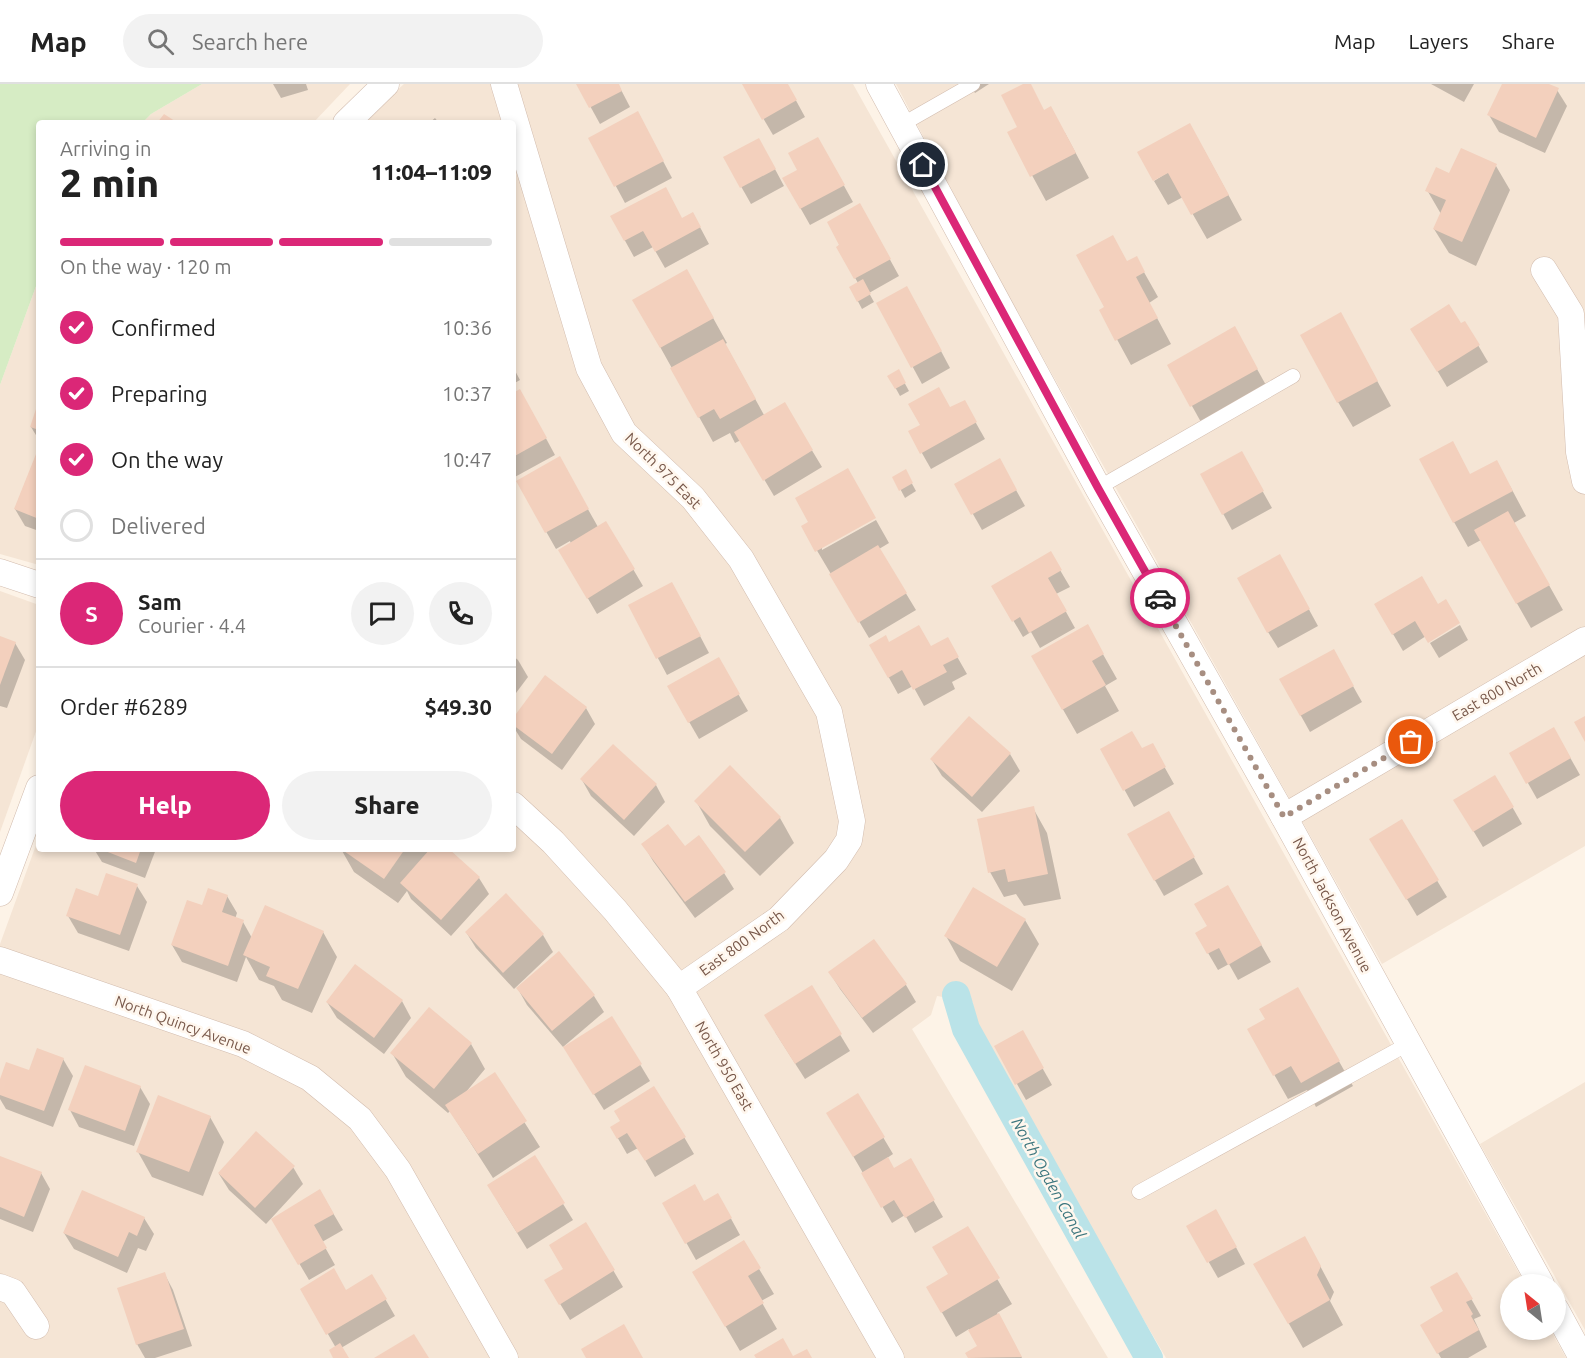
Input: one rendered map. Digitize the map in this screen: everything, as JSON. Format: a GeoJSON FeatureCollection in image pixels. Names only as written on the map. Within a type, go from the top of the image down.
{"type":"FeatureCollection","features":[{"type":"Feature","properties":{"kind":"street"},"geometry":{"type":"LineString","coordinates":[[349,120],[386,84]]}},
{"type":"Feature","properties":{"kind":"street","name":"North 975 East"},"geometry":{"type":"LineString","coordinates":[[504,84],[515,120]]}},
{"type":"Feature","properties":{"kind":"street","name":"North Jackson Avenue"},"geometry":{"type":"LineString","coordinates":[[879,84],[1098,488],[1284,817],[1535,1274]]}},
{"type":"Feature","properties":{"kind":"street","name":"North 975 East"},"geometry":{"type":"LineString","coordinates":[[516,124],[590,368],[624,433],[693,498],[741,559],[829,712],[852,821],[849,840]]}},
{"type":"Feature","properties":{"kind":"street"},"geometry":{"type":"LineString","coordinates":[[1544,270],[1571,314],[1579,452],[1585,481]]}},
{"type":"Feature","properties":{"kind":"street"},"geometry":{"type":"LineString","coordinates":[[0,572],[36,584]]}},
{"type":"Feature","properties":{"kind":"street","name":"East 800 North"},"geometry":{"type":"LineString","coordinates":[[1284,817],[1585,640]]}},
{"type":"Feature","properties":{"kind":"street"},"geometry":{"type":"LineString","coordinates":[[0,893],[36,796]]}},
{"type":"Feature","properties":{"kind":"street","name":"North 950 East"},"geometry":{"type":"LineString","coordinates":[[516,809],[553,842],[600,893],[679,988],[891,1358]]}},
{"type":"Feature","properties":{"kind":"street","name":"East 800 North"},"geometry":{"type":"LineString","coordinates":[[679,988],[779,919],[837,860],[849,840]]}},
{"type":"Feature","properties":{"kind":"street","name":"North Quincy Avenue"},"geometry":{"type":"LineString","coordinates":[[0,960],[243,1044],[310,1078],[360,1119],[398,1170],[505,1358]]}},
{"type":"Feature","properties":{"kind":"street"},"geometry":{"type":"LineString","coordinates":[[0,1287],[13,1292],[36,1326]]}},
{"type":"Feature","properties":{"kind":"street"},"geometry":{"type":"LineString","coordinates":[[1566,1328],[1582,1358]]}},
{"type":"Feature","properties":{"kind":"lane"},"geometry":{"type":"LineString","coordinates":[[901,125],[973,84]]}},
{"type":"Feature","properties":{"kind":"lane"},"geometry":{"type":"LineString","coordinates":[[1098,488],[1293,376]]}},
{"type":"Feature","properties":{"kind":"lane"},"geometry":{"type":"LineString","coordinates":[[1139,1191],[1408,1044]]}},
{"type":"Feature","properties":{"kind":"shaded area"},"geometry":{"type":"Polygon","coordinates":[[[202,84],[350,84],[316,120],[145,120],[151,114],[202,84]]]}},
{"type":"Feature","properties":{"kind":"shaded area"},"geometry":{"type":"Polygon","coordinates":[[[404,84],[853,84],[1519,1274],[1500,1274],[1500,1340],[1556,1340],[1566,1358],[1166,1358],[975,1031],[973,1002],[937,996],[931,1015],[912,1029],[1108,1358],[0,1358],[0,944],[36,845],[36,852],[516,852],[516,120],[363,120],[404,84]]]}},
{"type":"Feature","properties":{"kind":"shaded area"},"geometry":{"type":"Polygon","coordinates":[[[896,84],[1585,84],[1585,846],[1382,964],[976,238],[896,84]]]}},
{"type":"Feature","properties":{"kind":"shaded area"},"geometry":{"type":"Polygon","coordinates":[[[36,286],[36,564],[0,554],[0,385],[36,286]]]}},
{"type":"Feature","properties":{"kind":"shaded area"},"geometry":{"type":"Polygon","coordinates":[[[0,591],[36,604],[36,731],[0,832],[0,591]]]}},
{"type":"Feature","properties":{"kind":"shaded area"},"geometry":{"type":"Polygon","coordinates":[[[1585,1082],[1585,1330],[1566,1296],[1566,1274],[1553,1274],[1480,1144],[1585,1082]]]}},
{"type":"Feature","properties":{"kind":"green space"},"geometry":{"type":"Polygon","coordinates":[[[0,84],[202,84],[151,114],[145,120],[36,120],[36,286],[0,385],[0,84]]]}},
{"type":"Feature","properties":{"kind":"building"},"geometry":{"type":"Polygon","coordinates":[[[576,84],[619,84],[622,91],[589,108],[576,84]]]}},
{"type":"Feature","properties":{"kind":"building"},"geometry":{"type":"Polygon","coordinates":[[[742,84],[788,84],[797,100],[762,120],[742,84]]]}},
{"type":"Feature","properties":{"kind":"building"},"geometry":{"type":"Polygon","coordinates":[[[1023,84],[1031,84],[1044,110],[1051,106],[1076,153],[1030,177],[1007,132],[1017,127],[1001,95],[1023,84]]]}},
{"type":"Feature","properties":{"kind":"building"},"geometry":{"type":"Polygon","coordinates":[[[1502,84],[1549,84],[1559,88],[1536,138],[1487,115],[1502,84]]]}},
{"type":"Feature","properties":{"kind":"building"},"geometry":{"type":"Polygon","coordinates":[[[638,111],[664,161],[614,187],[588,138],[638,111]]]}},
{"type":"Feature","properties":{"kind":"building"},"geometry":{"type":"Polygon","coordinates":[[[164,114],[173,120],[159,120],[164,114]]]}},
{"type":"Feature","properties":{"kind":"building"},"geometry":{"type":"Polygon","coordinates":[[[1190,123],[1229,195],[1191,215],[1168,173],[1153,181],[1137,152],[1190,123]]]}},
{"type":"Feature","properties":{"kind":"building"},"geometry":{"type":"Polygon","coordinates":[[[818,137],[845,185],[800,209],[782,178],[797,170],[788,153],[818,137]]]}},
{"type":"Feature","properties":{"kind":"building"},"geometry":{"type":"Polygon","coordinates":[[[759,138],[776,169],[740,188],[723,157],[759,138]]]}},
{"type":"Feature","properties":{"kind":"building"},"geometry":{"type":"Polygon","coordinates":[[[1461,148],[1497,164],[1462,242],[1433,229],[1446,200],[1425,191],[1436,167],[1449,173],[1461,148]]]}},
{"type":"Feature","properties":{"kind":"building"},"geometry":{"type":"Polygon","coordinates":[[[666,187],[682,218],[693,212],[701,227],[655,252],[643,231],[624,241],[610,216],[666,187]]]}},
{"type":"Feature","properties":{"kind":"building"},"geometry":{"type":"Polygon","coordinates":[[[860,203],[891,259],[854,279],[836,247],[839,245],[827,222],[860,203]]]}},
{"type":"Feature","properties":{"kind":"building"},"geometry":{"type":"Polygon","coordinates":[[[1113,235],[1127,261],[1137,256],[1145,272],[1136,277],[1158,318],[1115,341],[1099,310],[1104,307],[1076,255],[1113,235]]]}},
{"type":"Feature","properties":{"kind":"building"},"geometry":{"type":"Polygon","coordinates":[[[687,269],[714,318],[660,348],[632,300],[687,269]]]}},
{"type":"Feature","properties":{"kind":"building"},"geometry":{"type":"Polygon","coordinates":[[[863,279],[871,294],[857,302],[849,287],[863,279]]]}},
{"type":"Feature","properties":{"kind":"building"},"geometry":{"type":"Polygon","coordinates":[[[907,286],[942,351],[911,368],[876,303],[907,286]]]}},
{"type":"Feature","properties":{"kind":"building"},"geometry":{"type":"Polygon","coordinates":[[[1449,304],[1461,323],[1465,321],[1480,345],[1437,372],[1410,329],[1449,304]]]}},
{"type":"Feature","properties":{"kind":"building"},"geometry":{"type":"Polygon","coordinates":[[[1341,312],[1378,381],[1337,403],[1300,335],[1341,312]]]}},
{"type":"Feature","properties":{"kind":"building"},"geometry":{"type":"Polygon","coordinates":[[[1235,326],[1258,369],[1190,407],[1167,365],[1235,326]]]}},
{"type":"Feature","properties":{"kind":"building"},"geometry":{"type":"Polygon","coordinates":[[[723,339],[756,399],[720,419],[714,409],[698,418],[670,368],[723,339]]]}},
{"type":"Feature","properties":{"kind":"building"},"geometry":{"type":"Polygon","coordinates":[[[899,369],[906,383],[895,389],[887,376],[899,369]]]}},
{"type":"Feature","properties":{"kind":"building"},"geometry":{"type":"Polygon","coordinates":[[[939,387],[950,407],[965,400],[977,422],[920,454],[908,431],[920,425],[908,404],[939,387]]]}},
{"type":"Feature","properties":{"kind":"building"},"geometry":{"type":"Polygon","coordinates":[[[520,389],[547,438],[516,455],[516,391],[520,389]]]}},
{"type":"Feature","properties":{"kind":"building"},"geometry":{"type":"Polygon","coordinates":[[[785,402],[813,450],[763,481],[734,432],[785,402]]]}},
{"type":"Feature","properties":{"kind":"building"},"geometry":{"type":"Polygon","coordinates":[[[36,409],[36,429],[30,427],[36,409]]]}},
{"type":"Feature","properties":{"kind":"building"},"geometry":{"type":"Polygon","coordinates":[[[1453,441],[1470,474],[1497,460],[1513,491],[1453,523],[1419,459],[1453,441]]]}},
{"type":"Feature","properties":{"kind":"building"},"geometry":{"type":"Polygon","coordinates":[[[1242,451],[1264,491],[1222,515],[1200,474],[1242,451]]]}},
{"type":"Feature","properties":{"kind":"building"},"geometry":{"type":"Polygon","coordinates":[[[36,454],[36,518],[14,509],[36,454]]]}},
{"type":"Feature","properties":{"kind":"building"},"geometry":{"type":"Polygon","coordinates":[[[560,456],[589,509],[545,533],[516,481],[560,456]]]}},
{"type":"Feature","properties":{"kind":"building"},"geometry":{"type":"Polygon","coordinates":[[[1000,458],[1017,490],[971,515],[954,484],[1000,458]]]}},
{"type":"Feature","properties":{"kind":"building"},"geometry":{"type":"Polygon","coordinates":[[[848,468],[876,518],[815,552],[801,526],[808,522],[795,498],[848,468]]]}},
{"type":"Feature","properties":{"kind":"building"},"geometry":{"type":"Polygon","coordinates":[[[906,469],[913,483],[899,491],[892,477],[906,469]]]}},
{"type":"Feature","properties":{"kind":"building"},"geometry":{"type":"Polygon","coordinates":[[[1508,511],[1550,585],[1516,604],[1474,530],[1508,511]]]}},
{"type":"Feature","properties":{"kind":"building"},"geometry":{"type":"Polygon","coordinates":[[[606,521],[635,569],[587,599],[558,550],[606,521]]]}},
{"type":"Feature","properties":{"kind":"building"},"geometry":{"type":"Polygon","coordinates":[[[878,545],[907,593],[858,623],[829,574],[878,545]]]}},
{"type":"Feature","properties":{"kind":"building"},"geometry":{"type":"Polygon","coordinates":[[[1051,551],[1062,570],[1048,578],[1067,611],[1029,633],[1020,617],[1012,622],[991,586],[1051,551]]]}},
{"type":"Feature","properties":{"kind":"building"},"geometry":{"type":"Polygon","coordinates":[[[1280,554],[1310,609],[1267,633],[1237,578],[1280,554]]]}},
{"type":"Feature","properties":{"kind":"building"},"geometry":{"type":"Polygon","coordinates":[[[1422,576],[1438,604],[1446,599],[1460,623],[1428,643],[1415,621],[1392,635],[1374,604],[1422,576]]]}},
{"type":"Feature","properties":{"kind":"building"},"geometry":{"type":"Polygon","coordinates":[[[672,582],[701,636],[656,659],[628,605],[672,582]]]}},
{"type":"Feature","properties":{"kind":"building"},"geometry":{"type":"Polygon","coordinates":[[[1088,624],[1104,654],[1092,661],[1106,685],[1062,710],[1031,656],[1088,624]]]}},
{"type":"Feature","properties":{"kind":"building"},"geometry":{"type":"Polygon","coordinates":[[[919,625],[931,646],[948,637],[959,657],[943,665],[947,672],[913,690],[902,670],[888,678],[869,645],[886,635],[889,642],[919,625]]]}},
{"type":"Feature","properties":{"kind":"building"},"geometry":{"type":"Polygon","coordinates":[[[0,636],[16,642],[0,685],[0,636]]]}},
{"type":"Feature","properties":{"kind":"building"},"geometry":{"type":"Polygon","coordinates":[[[1334,649],[1354,686],[1300,716],[1279,679],[1334,649]]]}},
{"type":"Feature","properties":{"kind":"building"},"geometry":{"type":"Polygon","coordinates":[[[719,657],[740,694],[688,723],[667,686],[719,657]]]}},
{"type":"Feature","properties":{"kind":"building"},"geometry":{"type":"Polygon","coordinates":[[[545,675],[587,707],[552,754],[516,727],[516,714],[545,675]]]}},
{"type":"Feature","properties":{"kind":"building"},"geometry":{"type":"Polygon","coordinates":[[[969,716],[1011,753],[972,797],[930,759],[969,716]]]}},
{"type":"Feature","properties":{"kind":"building"},"geometry":{"type":"Polygon","coordinates":[[[1585,716],[1585,742],[1574,722],[1585,716]]]}},
{"type":"Feature","properties":{"kind":"building"},"geometry":{"type":"Polygon","coordinates":[[[1554,727],[1571,758],[1526,784],[1509,753],[1554,727]]]}},
{"type":"Feature","properties":{"kind":"building"},"geometry":{"type":"Polygon","coordinates":[[[1132,731],[1142,748],[1153,743],[1166,767],[1123,791],[1100,749],[1132,731]]]}},
{"type":"Feature","properties":{"kind":"building"},"geometry":{"type":"Polygon","coordinates":[[[613,744],[657,784],[624,820],[580,779],[613,744]]]}},
{"type":"Feature","properties":{"kind":"building"},"geometry":{"type":"Polygon","coordinates":[[[730,765],[781,817],[745,852],[694,801],[730,765]]]}},
{"type":"Feature","properties":{"kind":"building"},"geometry":{"type":"Polygon","coordinates":[[[1495,775],[1514,807],[1473,832],[1453,800],[1495,775]]]}},
{"type":"Feature","properties":{"kind":"building"},"geometry":{"type":"Polygon","coordinates":[[[1034,806],[1048,874],[1008,882],[1005,869],[988,873],[977,819],[1034,806]]]}},
{"type":"Feature","properties":{"kind":"building"},"geometry":{"type":"Polygon","coordinates":[[[1169,811],[1195,857],[1154,881],[1127,834],[1169,811]]]}},
{"type":"Feature","properties":{"kind":"building"},"geometry":{"type":"Polygon","coordinates":[[[1402,819],[1439,880],[1406,900],[1369,839],[1402,819]]]}},
{"type":"Feature","properties":{"kind":"building"},"geometry":{"type":"Polygon","coordinates":[[[668,824],[685,846],[699,835],[726,872],[685,902],[641,844],[668,824]]]}},
{"type":"Feature","properties":{"kind":"building"},"geometry":{"type":"Polygon","coordinates":[[[108,852],[140,852],[136,863],[108,852]]]}},
{"type":"Feature","properties":{"kind":"building"},"geometry":{"type":"Polygon","coordinates":[[[345,852],[403,852],[384,879],[345,852]]]}},
{"type":"Feature","properties":{"kind":"building"},"geometry":{"type":"Polygon","coordinates":[[[427,852],[452,852],[480,877],[441,920],[400,883],[427,852]]]}},
{"type":"Feature","properties":{"kind":"building"},"geometry":{"type":"Polygon","coordinates":[[[106,873],[138,884],[120,935],[66,916],[76,888],[98,896],[106,873]]]}},
{"type":"Feature","properties":{"kind":"building"},"geometry":{"type":"Polygon","coordinates":[[[1228,885],[1262,945],[1228,965],[1219,948],[1207,954],[1195,933],[1207,926],[1194,904],[1228,885]]]}},
{"type":"Feature","properties":{"kind":"building"},"geometry":{"type":"Polygon","coordinates":[[[973,887],[1026,919],[997,967],[944,936],[973,887]]]}},
{"type":"Feature","properties":{"kind":"building"},"geometry":{"type":"Polygon","coordinates":[[[208,888],[228,895],[222,912],[244,920],[228,966],[171,945],[187,900],[202,905],[208,888]]]}},
{"type":"Feature","properties":{"kind":"building"},"geometry":{"type":"Polygon","coordinates":[[[506,893],[544,934],[503,973],[465,932],[506,893]]]}},
{"type":"Feature","properties":{"kind":"building"},"geometry":{"type":"Polygon","coordinates":[[[265,905],[324,931],[298,989],[266,976],[270,967],[243,955],[265,905]]]}},
{"type":"Feature","properties":{"kind":"building"},"geometry":{"type":"Polygon","coordinates":[[[874,939],[907,984],[862,1018],[828,972],[874,939]]]}},
{"type":"Feature","properties":{"kind":"building"},"geometry":{"type":"Polygon","coordinates":[[[559,951],[595,995],[552,1031],[516,988],[559,951]]]}},
{"type":"Feature","properties":{"kind":"building"},"geometry":{"type":"Polygon","coordinates":[[[355,964],[403,1000],[374,1038],[326,1002],[355,964]]]}},
{"type":"Feature","properties":{"kind":"building"},"geometry":{"type":"Polygon","coordinates":[[[812,985],[842,1034],[795,1064],[764,1015],[812,985]]]}},
{"type":"Feature","properties":{"kind":"building"},"geometry":{"type":"Polygon","coordinates":[[[1298,987],[1340,1061],[1301,1083],[1291,1066],[1273,1076],[1247,1029],[1265,1019],[1259,1009],[1298,987]]]}},
{"type":"Feature","properties":{"kind":"building"},"geometry":{"type":"Polygon","coordinates":[[[429,1007],[472,1043],[434,1089],[390,1053],[429,1007]]]}},
{"type":"Feature","properties":{"kind":"building"},"geometry":{"type":"Polygon","coordinates":[[[612,1016],[642,1064],[593,1095],[563,1047],[612,1016]]]}},
{"type":"Feature","properties":{"kind":"building"},"geometry":{"type":"Polygon","coordinates":[[[1023,1030],[1044,1068],[1015,1085],[994,1046],[1023,1030]]]}},
{"type":"Feature","properties":{"kind":"building"},"geometry":{"type":"Polygon","coordinates":[[[37,1048],[64,1058],[44,1111],[0,1095],[0,1079],[6,1062],[29,1070],[37,1048]]]}},
{"type":"Feature","properties":{"kind":"building"},"geometry":{"type":"Polygon","coordinates":[[[85,1065],[141,1086],[125,1131],[68,1110],[85,1065]]]}},
{"type":"Feature","properties":{"kind":"building"},"geometry":{"type":"Polygon","coordinates":[[[495,1072],[527,1121],[478,1154],[445,1105],[495,1072]]]}},
{"type":"Feature","properties":{"kind":"building"},"geometry":{"type":"Polygon","coordinates":[[[654,1086],[686,1137],[645,1161],[627,1133],[617,1139],[610,1127],[620,1121],[614,1111],[654,1086]]]}},
{"type":"Feature","properties":{"kind":"building"},"geometry":{"type":"Polygon","coordinates":[[[858,1093],[885,1137],[853,1157],[826,1113],[858,1093]]]}},
{"type":"Feature","properties":{"kind":"building"},"geometry":{"type":"Polygon","coordinates":[[[158,1095],[211,1116],[189,1172],[136,1152],[158,1095]]]}},
{"type":"Feature","properties":{"kind":"building"},"geometry":{"type":"Polygon","coordinates":[[[256,1131],[295,1166],[255,1208],[218,1173],[256,1131]]]}},
{"type":"Feature","properties":{"kind":"building"},"geometry":{"type":"Polygon","coordinates":[[[535,1155],[565,1203],[517,1233],[487,1185],[535,1155]]]}},
{"type":"Feature","properties":{"kind":"building"},"geometry":{"type":"Polygon","coordinates":[[[0,1156],[42,1172],[24,1217],[0,1207],[0,1156]]]}},
{"type":"Feature","properties":{"kind":"building"},"geometry":{"type":"Polygon","coordinates":[[[888,1157],[894,1168],[911,1158],[935,1200],[905,1218],[894,1200],[881,1208],[861,1173],[888,1157]]]}},
{"type":"Feature","properties":{"kind":"building"},"geometry":{"type":"Polygon","coordinates":[[[695,1184],[704,1201],[718,1193],[732,1218],[685,1244],[662,1203],[695,1184]]]}},
{"type":"Feature","properties":{"kind":"building"},"geometry":{"type":"Polygon","coordinates":[[[320,1189],[334,1214],[314,1225],[327,1248],[298,1265],[271,1219],[320,1189]]]}},
{"type":"Feature","properties":{"kind":"building"},"geometry":{"type":"Polygon","coordinates":[[[82,1190],[145,1217],[137,1236],[129,1232],[118,1257],[63,1233],[82,1190]]]}},
{"type":"Feature","properties":{"kind":"building"},"geometry":{"type":"Polygon","coordinates":[[[1216,1209],[1237,1247],[1207,1263],[1186,1226],[1216,1209]]]}},
{"type":"Feature","properties":{"kind":"building"},"geometry":{"type":"Polygon","coordinates":[[[586,1222],[615,1270],[559,1305],[544,1280],[563,1269],[549,1245],[586,1222]]]}},
{"type":"Feature","properties":{"kind":"building"},"geometry":{"type":"Polygon","coordinates":[[[968,1226],[1000,1278],[941,1313],[926,1287],[948,1274],[932,1247],[968,1226]]]}},
{"type":"Feature","properties":{"kind":"building"},"geometry":{"type":"Polygon","coordinates":[[[1305,1236],[1321,1266],[1317,1275],[1330,1300],[1288,1324],[1253,1264],[1305,1236]]]}},
{"type":"Feature","properties":{"kind":"building"},"geometry":{"type":"Polygon","coordinates":[[[744,1240],[761,1268],[748,1276],[764,1303],[725,1327],[692,1272],[744,1240]]]}},
{"type":"Feature","properties":{"kind":"building"},"geometry":{"type":"Polygon","coordinates":[[[334,1268],[346,1290],[372,1274],[387,1299],[326,1335],[300,1289],[334,1268]]]}},
{"type":"Feature","properties":{"kind":"building"},"geometry":{"type":"Polygon","coordinates":[[[165,1272],[184,1329],[136,1345],[117,1288],[165,1272]]]}},
{"type":"Feature","properties":{"kind":"building"},"geometry":{"type":"Polygon","coordinates":[[[1457,1272],[1473,1299],[1466,1302],[1479,1330],[1437,1354],[1420,1325],[1443,1311],[1430,1287],[1457,1272]]]}},
{"type":"Feature","properties":{"kind":"building"},"geometry":{"type":"Polygon","coordinates":[[[999,1313],[1022,1357],[968,1358],[965,1353],[977,1346],[968,1330],[999,1313]]]}},
{"type":"Feature","properties":{"kind":"building"},"geometry":{"type":"Polygon","coordinates":[[[624,1324],[643,1358],[586,1358],[581,1349],[624,1324]]]}},
{"type":"Feature","properties":{"kind":"building"},"geometry":{"type":"Polygon","coordinates":[[[414,1334],[429,1358],[374,1358],[414,1334]]]}},
{"type":"Feature","properties":{"kind":"building"},"geometry":{"type":"Polygon","coordinates":[[[783,1338],[793,1356],[807,1349],[812,1358],[756,1358],[754,1355],[783,1338]]]}},
{"type":"Feature","properties":{"kind":"building"},"geometry":{"type":"Polygon","coordinates":[[[340,1343],[349,1358],[333,1358],[329,1350],[340,1343]]]}},
{"type":"Feature","properties":{"kind":"waterway","name":"North Ogden Canal"},"geometry":{"type":"LineString","coordinates":[[956,995],[966,1029],[1149,1358]]}},
{"type":"Feature","properties":{"kind":"way so far"},"geometry":{"type":"LineString","coordinates":[[1160,598],[1284,817],[1411,742]]}},
{"type":"Feature","properties":{"kind":"route"},"geometry":{"type":"LineString","coordinates":[[923,165],[1160,598]]}}]}
